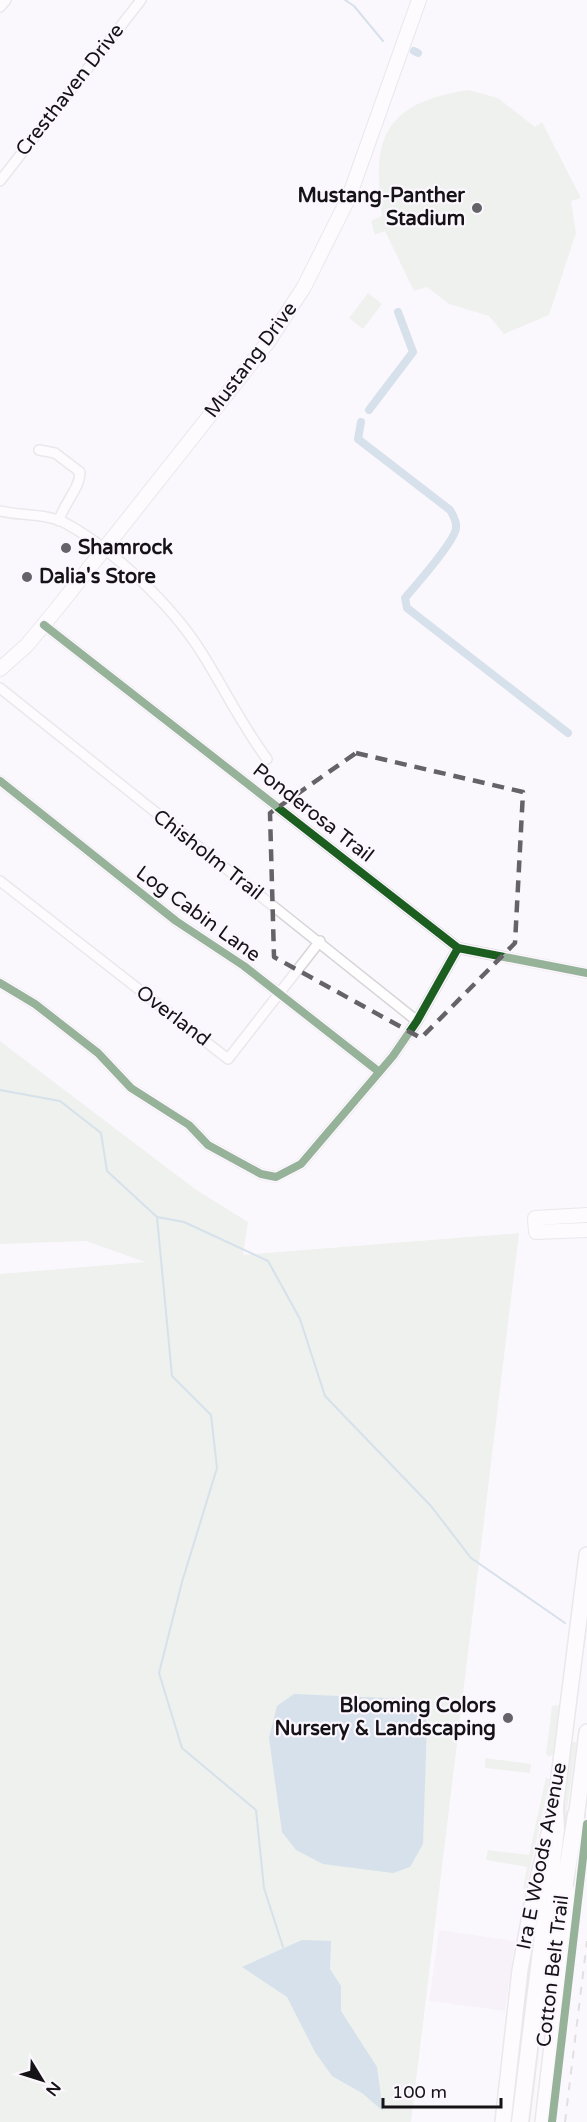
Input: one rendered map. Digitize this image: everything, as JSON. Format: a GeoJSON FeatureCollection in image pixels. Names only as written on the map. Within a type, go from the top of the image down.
{"type":"FeatureCollection","features":[{"type":"Feature","properties":{"kind":"highway"},"geometry":{"type":"LineString","coordinates":[[520,2122],[556,1829],[555,1809]]}},
{"type":"Feature","properties":{"kind":"highway"},"geometry":{"type":"LineString","coordinates":[[530,2122],[546,2000],[576,1815]]}},
{"type":"Feature","properties":{"kind":"main road","name":"Mustang Drive"},"geometry":{"type":"LineString","coordinates":[[0,669],[27,645],[104,550],[268,342],[304,286],[349,197],[419,0]]}},
{"type":"Feature","properties":{"kind":"main road"},"geometry":{"type":"LineString","coordinates":[[587,1215],[536,1225],[587,1230]]}},
{"type":"Feature","properties":{"kind":"main road","name":"Ira E Woods Avenue"},"geometry":{"type":"LineString","coordinates":[[503,2122],[520,1970],[532,1899],[555,1809],[587,1555]]}},
{"type":"Feature","properties":{"kind":"main road","name":"Ira E Woods Avenue"},"geometry":{"type":"LineString","coordinates":[[543,2122],[566,1939],[576,1815],[587,1732]]}},
{"type":"Feature","properties":{"kind":"street"},"geometry":{"type":"LineString","coordinates":[[0,7],[6,0]]}},
{"type":"Feature","properties":{"kind":"street","name":"Cresthaven Drive"},"geometry":{"type":"LineString","coordinates":[[2,175],[141,0]]}},
{"type":"Feature","properties":{"kind":"street"},"geometry":{"type":"LineString","coordinates":[[39,450],[55,453],[80,472],[80,479],[67,499],[59,521]]}},
{"type":"Feature","properties":{"kind":"street"},"geometry":{"type":"LineString","coordinates":[[0,511],[59,521],[104,550],[164,602],[199,649],[251,740],[267,759]]}},
{"type":"Feature","properties":{"kind":"street","name":"Ponderosa Trail"},"geometry":{"type":"LineString","coordinates":[[44,625],[458,948],[587,973]]}},
{"type":"Feature","properties":{"kind":"street","name":"Chisholm Trail"},"geometry":{"type":"LineString","coordinates":[[0,688],[320,941],[417,1021]]}},
{"type":"Feature","properties":{"kind":"street","name":"Log Cabin Lane"},"geometry":{"type":"LineString","coordinates":[[0,781],[176,921],[278,992],[378,1071]]}},
{"type":"Feature","properties":{"kind":"street","name":"Overland"},"geometry":{"type":"LineString","coordinates":[[0,881],[228,1059],[320,941]]}},
{"type":"Feature","properties":{"kind":"street"},"geometry":{"type":"LineString","coordinates":[[0,983],[35,1004],[98,1053],[131,1088],[189,1125],[208,1145],[261,1174],[276,1177],[301,1164],[393,1056],[417,1021],[458,948]]}},
{"type":"Feature","properties":{"kind":"highlighted area"},"geometry":{"type":"Polygon","coordinates":[[[356,753],[523,792],[515,943],[421,1038],[274,957],[270,813],[356,753]]]}},
{"type":"Feature","properties":{"kind":"shaded area"},"geometry":{"type":"Polygon","coordinates":[[[439,1930],[515,1941],[505,2011],[429,2001],[439,1930]]]}},
{"type":"Feature","properties":{"kind":"green space","name":"Mustang-Panther Stadium"},"geometry":{"type":"Polygon","coordinates":[[[468,90],[498,98],[535,127],[542,122],[581,198],[571,201],[576,233],[549,315],[504,334],[489,316],[449,304],[427,287],[414,291],[385,231],[375,235],[371,221],[382,216],[379,165],[382,145],[390,128],[401,115],[418,104],[468,90]]]}},
{"type":"Feature","properties":{"kind":"green space"},"geometry":{"type":"Polygon","coordinates":[[[368,293],[382,304],[363,329],[349,318],[368,293]]]}},
{"type":"Feature","properties":{"kind":"green space"},"geometry":{"type":"Polygon","coordinates":[[[0,1041],[195,1189],[248,1222],[243,1255],[519,1233],[411,2122],[0,2122],[0,1274],[145,1262],[86,1241],[0,1244],[0,1041]]]}},
{"type":"Feature","properties":{"kind":"green space"},"geometry":{"type":"Polygon","coordinates":[[[559,1705],[554,1753],[549,1757],[546,1754],[552,1706],[559,1705]]]}},
{"type":"Feature","properties":{"kind":"green space"},"geometry":{"type":"Polygon","coordinates":[[[572,1742],[577,1742],[556,1883],[556,1859],[572,1742]]]}},
{"type":"Feature","properties":{"kind":"green space"},"geometry":{"type":"Polygon","coordinates":[[[532,1756],[530,1773],[485,1768],[485,1758],[531,1764],[532,1756]]]}},
{"type":"Feature","properties":{"kind":"green space"},"geometry":{"type":"Polygon","coordinates":[[[546,1777],[550,1780],[526,1887],[523,1890],[527,1867],[486,1860],[488,1850],[529,1855],[546,1777]]]}},
{"type":"Feature","properties":{"kind":"water"},"geometry":{"type":"Polygon","coordinates":[[[294,1694],[408,1699],[422,1712],[427,1723],[423,1844],[410,1867],[393,1873],[323,1864],[296,1850],[282,1832],[269,1738],[277,1706],[294,1694]]]}},
{"type":"Feature","properties":{"kind":"water"},"geometry":{"type":"Polygon","coordinates":[[[302,1940],[331,1941],[330,1969],[341,1986],[341,2011],[377,2067],[383,2111],[362,2093],[332,2076],[315,2052],[287,1997],[242,1967],[302,1940]]]}},
{"type":"Feature","properties":{"kind":"waterway"},"geometry":{"type":"LineString","coordinates":[[345,0],[354,6],[383,41]]}},
{"type":"Feature","properties":{"kind":"waterway"},"geometry":{"type":"LineString","coordinates":[[414,51],[418,53]]}},
{"type":"Feature","properties":{"kind":"waterway"},"geometry":{"type":"LineString","coordinates":[[369,410],[413,352],[398,312]]}},
{"type":"Feature","properties":{"kind":"waterway"},"geometry":{"type":"LineString","coordinates":[[361,422],[358,439],[450,510],[455,521],[456,528],[449,543],[405,598],[407,608],[568,733]]}},
{"type":"Feature","properties":{"kind":"waterway"},"geometry":{"type":"LineString","coordinates":[[0,1090],[60,1101],[101,1133],[107,1171],[157,1217],[172,1376],[211,1415],[217,1468],[182,1582],[159,1673],[182,1748],[256,1810],[264,1888],[283,1947]]}},
{"type":"Feature","properties":{"kind":"waterway"},"geometry":{"type":"LineString","coordinates":[[157,1217],[184,1222],[268,1261],[300,1319],[325,1396],[431,1506],[471,1558],[565,1623]]}},
{"type":"Feature","properties":{"kind":"railway"},"geometry":{"type":"LineString","coordinates":[[565,2122],[587,1941]]}},
{"type":"Feature","properties":{"kind":"cycle path"},"geometry":{"type":"LineString","coordinates":[[44,625],[458,948],[587,973]]}},
{"type":"Feature","properties":{"kind":"cycle path"},"geometry":{"type":"LineString","coordinates":[[0,781],[176,921],[244,966],[378,1071]]}},
{"type":"Feature","properties":{"kind":"cycle path"},"geometry":{"type":"LineString","coordinates":[[0,983],[35,1004],[98,1053],[131,1088],[189,1125],[208,1145],[261,1174],[276,1177],[301,1164],[393,1056],[417,1021],[458,948]]}},
{"type":"Feature","properties":{"kind":"cycle path","name":"Cotton Belt Trail"},"geometry":{"type":"LineString","coordinates":[[552,2122],[587,1824]]}},
{"type":"Feature","properties":{"kind":"place","name":"Mustang-Panther Stadium"},"geometry":{"type":"Point","coordinates":[477,208]}},
{"type":"Feature","properties":{"kind":"place","name":"Shamrock"},"geometry":{"type":"Point","coordinates":[66,548]}},
{"type":"Feature","properties":{"kind":"place","name":"Dalia's Store"},"geometry":{"type":"Point","coordinates":[27,577]}},
{"type":"Feature","properties":{"kind":"place","name":"Blooming Colors Nursery & Landscaping"},"geometry":{"type":"Point","coordinates":[508,1718]}}]}
